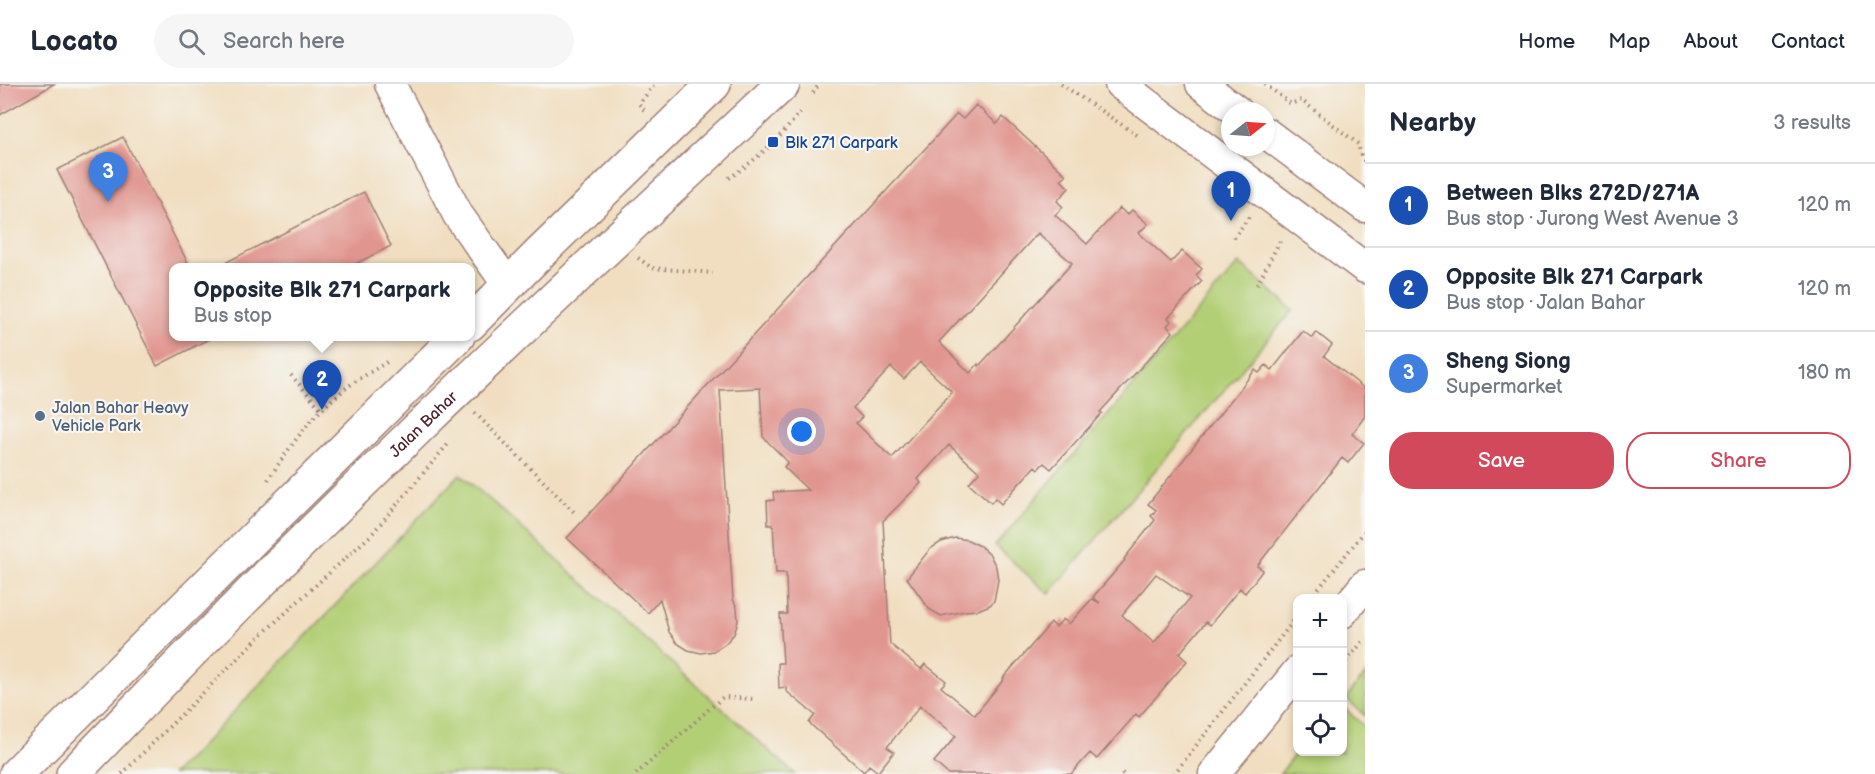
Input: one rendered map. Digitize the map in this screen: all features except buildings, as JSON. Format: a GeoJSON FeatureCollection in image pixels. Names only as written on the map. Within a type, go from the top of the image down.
{"type":"FeatureCollection","features":[{"type":"Feature","properties":{"kind":"main road"},"geometry":{"type":"LineString","coordinates":[[475,320],[539,254],[714,84]]}},
{"type":"Feature","properties":{"kind":"main road","name":"Jalan Bahar"},"geometry":{"type":"LineString","coordinates":[[73,774],[177,665],[424,421],[585,268],[798,97]]}},
{"type":"Feature","properties":{"kind":"main road"},"geometry":{"type":"LineString","coordinates":[[539,254],[557,268],[585,268]]}},
{"type":"Feature","properties":{"kind":"main road"},"geometry":{"type":"LineString","coordinates":[[16,774],[453,341]]}},
{"type":"Feature","properties":{"kind":"street"},"geometry":{"type":"LineString","coordinates":[[390,84],[458,215],[508,285]]}},
{"type":"Feature","properties":{"kind":"street"},"geometry":{"type":"LineString","coordinates":[[1120,84],[1365,268]]}},
{"type":"Feature","properties":{"kind":"street"},"geometry":{"type":"LineString","coordinates":[[1201,84],[1225,102]]}},
{"type":"Feature","properties":{"kind":"street"},"geometry":{"type":"LineString","coordinates":[[1275,140],[1365,207]]}},
{"type":"Feature","properties":{"kind":"street"},"geometry":{"type":"LineString","coordinates":[[1347,607],[1365,585]]}},
{"type":"Feature","properties":{"kind":"street"},"geometry":{"type":"LineString","coordinates":[[1214,774],[1293,676]]}},
{"type":"Feature","properties":{"kind":"path"},"geometry":{"type":"LineString","coordinates":[[727,179],[756,160],[791,124],[798,97],[819,84]]}},
{"type":"Feature","properties":{"kind":"path"},"geometry":{"type":"LineString","coordinates":[[1265,84],[1291,104],[1301,100],[1358,144],[1362,159],[1365,161]]}},
{"type":"Feature","properties":{"kind":"path"},"geometry":{"type":"LineString","coordinates":[[1234,238],[1251,213]]}},
{"type":"Feature","properties":{"kind":"path"},"geometry":{"type":"LineString","coordinates":[[1257,285],[1283,236]]}},
{"type":"Feature","properties":{"kind":"path"},"geometry":{"type":"LineString","coordinates":[[635,256],[652,268],[713,273]]}},
{"type":"Feature","properties":{"kind":"path"},"geometry":{"type":"LineString","coordinates":[[291,375],[322,410]]}},
{"type":"Feature","properties":{"kind":"path"},"geometry":{"type":"LineString","coordinates":[[482,405],[474,413],[574,512]]}},
{"type":"Feature","properties":{"kind":"path"},"geometry":{"type":"LineString","coordinates":[[122,774],[260,636],[371,535],[452,439]]}},
{"type":"Feature","properties":{"kind":"path"},"geometry":{"type":"LineString","coordinates":[[1314,594],[1365,531]]}},
{"type":"Feature","properties":{"kind":"path"},"geometry":{"type":"LineString","coordinates":[[1173,774],[1293,621]]}},
{"type":"Feature","properties":{"kind":"path"},"geometry":{"type":"LineString","coordinates":[[1347,660],[1365,640]]}},
{"type":"Feature","properties":{"kind":"path"},"geometry":{"type":"LineString","coordinates":[[636,774],[723,696],[753,699]]}},
{"type":"Feature","properties":{"kind":"green space"},"geometry":{"type":"Polygon","coordinates":[[[1239,263],[1293,310],[1049,594],[995,546],[1239,263]]]}},
{"type":"Feature","properties":{"kind":"green space"},"geometry":{"type":"Polygon","coordinates":[[[460,474],[795,774],[172,774],[191,757],[460,474]]]}},
{"type":"Feature","properties":{"kind":"green space"},"geometry":{"type":"Polygon","coordinates":[[[1365,675],[1365,716],[1347,697],[1365,675]]]}},
{"type":"Feature","properties":{"kind":"green space"},"geometry":{"type":"Polygon","coordinates":[[[1347,711],[1365,727],[1365,774],[1280,774],[1293,756],[1347,756],[1347,711]]]}},
{"type":"Feature","properties":{"kind":"place","name":"Blk 271 Carpark"},"geometry":{"type":"Point","coordinates":[773,142]}},
{"type":"Feature","properties":{"kind":"place","name":"Sheng Siong"},"geometry":{"type":"Point","coordinates":[108,202]}},
{"type":"Feature","properties":{"kind":"place","name":"Between Blks 272D/271A"},"geometry":{"type":"Point","coordinates":[1231,221]}},
{"type":"Feature","properties":{"kind":"place","name":"Opposite Blk 271 Carpark"},"geometry":{"type":"Point","coordinates":[322,410]}},
{"type":"Feature","properties":{"kind":"place","name":"Jalan Bahar Heavy Vehicle Park"},"geometry":{"type":"Point","coordinates":[40,416]}}]}
